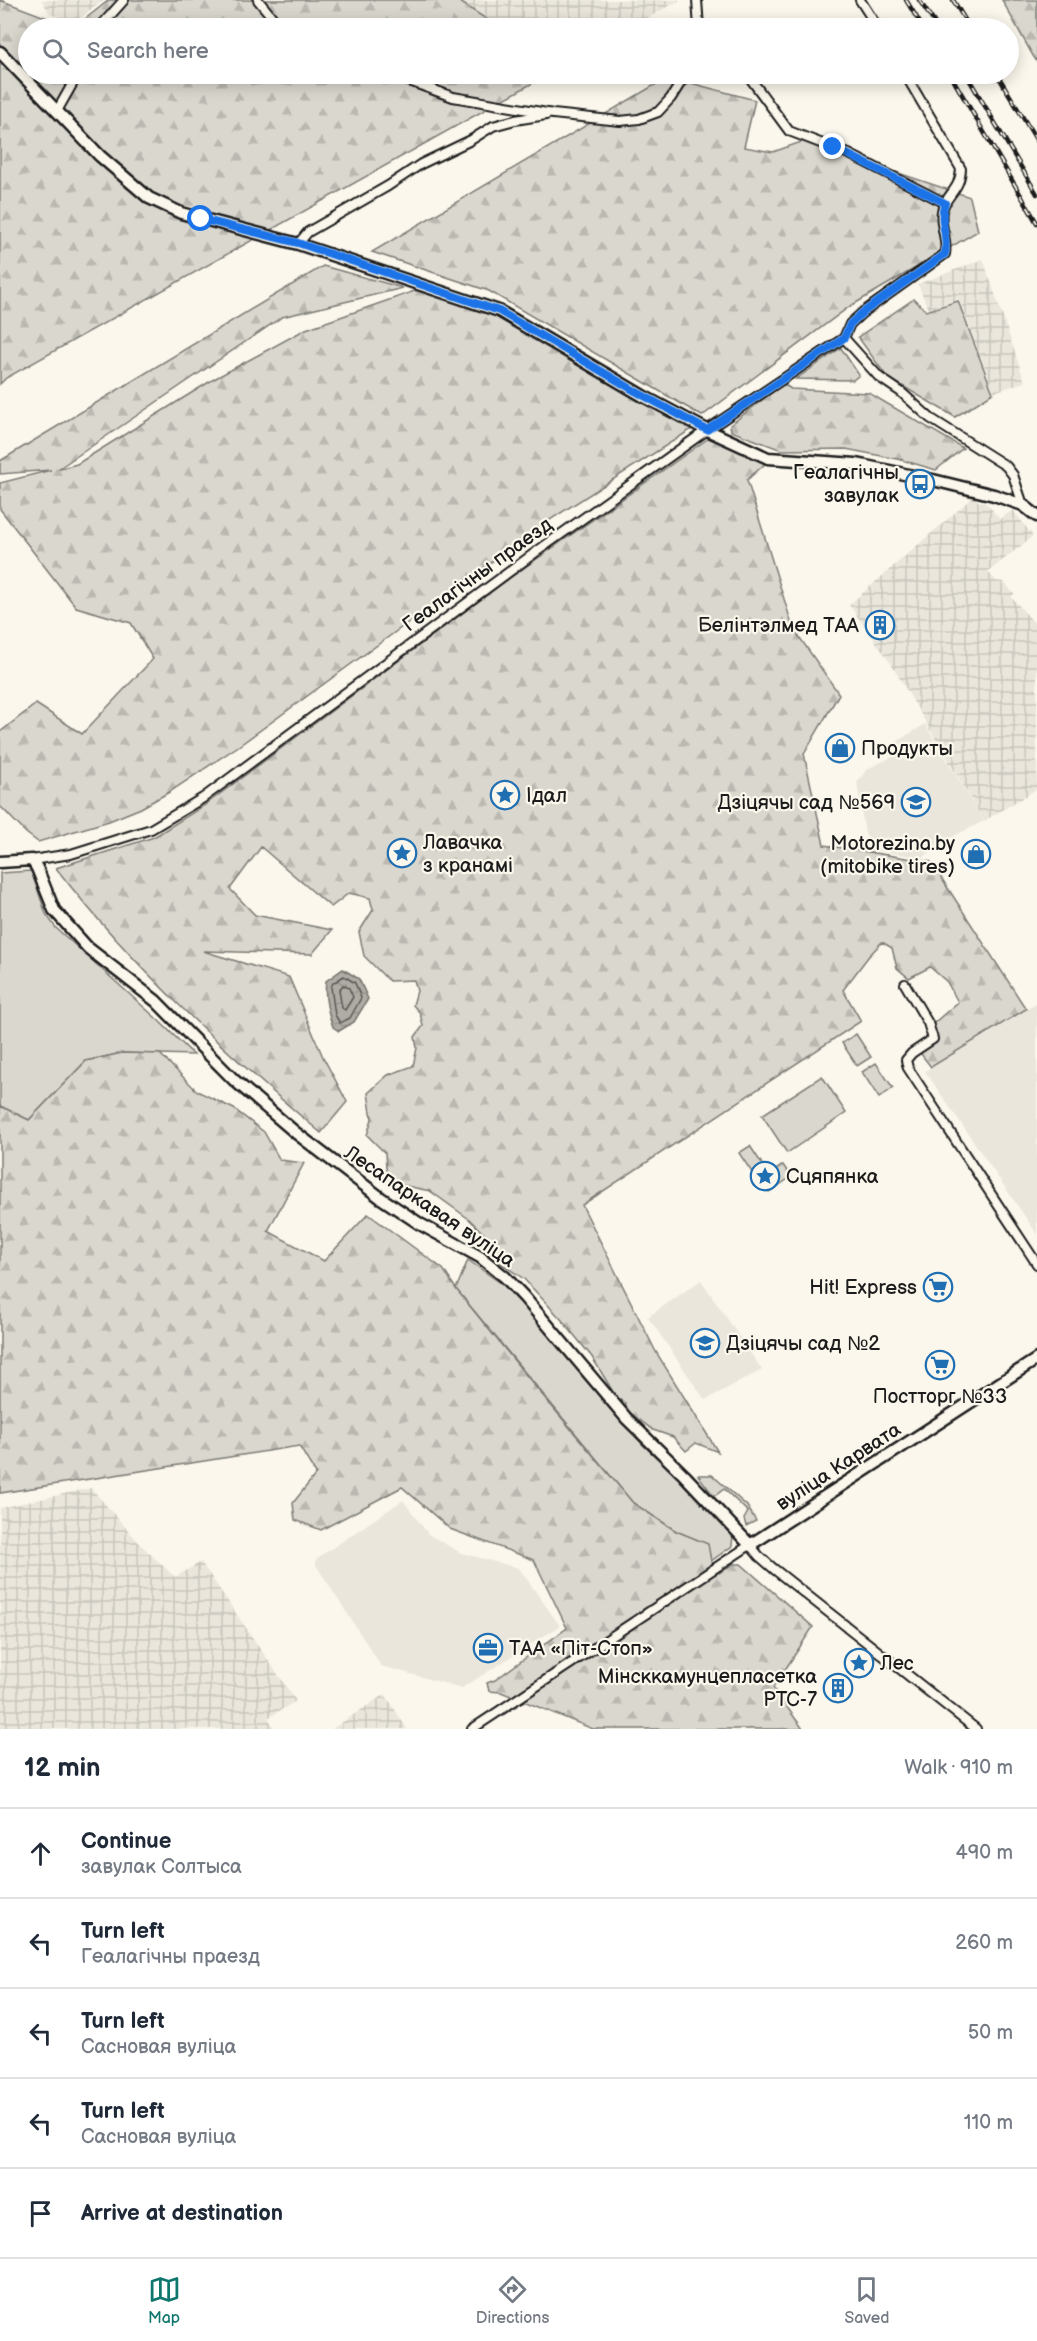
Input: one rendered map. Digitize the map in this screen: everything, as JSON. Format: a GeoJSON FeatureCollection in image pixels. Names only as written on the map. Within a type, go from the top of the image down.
{"type":"FeatureCollection","features":[{"type":"Feature","properties":{"kind":"street"},"geometry":{"type":"LineString","coordinates":[[108,18],[124,0]]}},
{"type":"Feature","properties":{"kind":"street"},"geometry":{"type":"LineString","coordinates":[[258,0],[273,18]]}},
{"type":"Feature","properties":{"kind":"street"},"geometry":{"type":"LineString","coordinates":[[697,0],[700,18]]}},
{"type":"Feature","properties":{"kind":"street"},"geometry":{"type":"LineString","coordinates":[[860,0],[872,18]]}},
{"type":"Feature","properties":{"kind":"street"},"geometry":{"type":"LineString","coordinates":[[0,52],[18,71]]}},
{"type":"Feature","properties":{"kind":"street"},"geometry":{"type":"LineString","coordinates":[[31,84],[100,156],[149,198],[189,215],[298,243],[499,311],[635,391],[707,430],[768,458],[856,464],[994,495],[1023,505],[1037,516]]}},
{"type":"Feature","properties":{"kind":"street"},"geometry":{"type":"LineString","coordinates":[[57,111],[72,84]]}},
{"type":"Feature","properties":{"kind":"street"},"geometry":{"type":"LineString","coordinates":[[417,84],[453,97],[553,114],[620,121],[649,117],[665,106],[679,84]]}},
{"type":"Feature","properties":{"kind":"street"},"geometry":{"type":"LineString","coordinates":[[754,84],[789,131],[849,154],[945,203],[959,184],[961,169],[911,84]]}},
{"type":"Feature","properties":{"kind":"street"},"geometry":{"type":"LineString","coordinates":[[298,243],[308,232],[388,186],[421,164],[471,140],[493,126],[553,114]]}},
{"type":"Feature","properties":{"kind":"street","name":"Геалагічны праезд"},"geometry":{"type":"LineString","coordinates":[[0,862],[71,854],[152,829],[204,798],[536,552],[707,430],[844,338],[850,324],[862,313],[945,254],[947,247],[941,213],[945,203]]}},
{"type":"Feature","properties":{"kind":"street"},"geometry":{"type":"LineString","coordinates":[[844,338],[879,377],[901,392],[930,418],[1006,466],[1013,475],[1023,505]]}},
{"type":"Feature","properties":{"kind":"street","name":"Лесапаркавая вуліца"},"geometry":{"type":"LineString","coordinates":[[32,860],[54,910],[75,935],[156,1001],[234,1080],[296,1133],[381,1198],[420,1224],[480,1257],[498,1271],[524,1297],[627,1419],[684,1474],[750,1545]]}},
{"type":"Feature","properties":{"kind":"street"},"geometry":{"type":"LineString","coordinates":[[905,984],[928,1023],[933,1039],[912,1053],[906,1060],[908,1068],[1037,1264]]}},
{"type":"Feature","properties":{"kind":"street","name":"вуліца Карвата"},"geometry":{"type":"LineString","coordinates":[[472,1729],[1037,1359]]}},
{"type":"Feature","properties":{"kind":"street"},"geometry":{"type":"LineString","coordinates":[[750,1545],[774,1569],[976,1729]]}},
{"type":"Feature","properties":{"kind":"shaded area"},"geometry":{"type":"Polygon","coordinates":[[[42,0],[104,0],[80,18],[60,18],[50,14],[42,0]]]}},
{"type":"Feature","properties":{"kind":"shaded area"},"geometry":{"type":"Polygon","coordinates":[[[457,0],[680,0],[648,18],[485,18],[457,0]]]}},
{"type":"Feature","properties":{"kind":"shaded area"},"geometry":{"type":"Polygon","coordinates":[[[983,259],[1025,382],[994,392],[959,299],[928,309],[918,284],[983,259]]]}},
{"type":"Feature","properties":{"kind":"shaded area"},"geometry":{"type":"Polygon","coordinates":[[[974,496],[979,502],[982,501],[988,505],[1000,519],[1013,510],[1033,536],[988,572],[996,581],[1004,582],[1014,594],[1011,597],[1037,626],[1037,789],[984,821],[890,662],[849,605],[974,496]]]}},
{"type":"Feature","properties":{"kind":"shaded area","name":"Дзіцячы сад №569"},"geometry":{"type":"Polygon","coordinates":[[[925,724],[984,821],[940,843],[923,858],[875,850],[865,834],[857,783],[867,769],[898,754],[898,741],[925,724]]]}},
{"type":"Feature","properties":{"kind":"shaded area"},"geometry":{"type":"Polygon","coordinates":[[[1037,1003],[1037,1234],[925,1071],[1037,1003]]]}},
{"type":"Feature","properties":{"kind":"shaded area","name":"Дзіцячы сад №2"},"geometry":{"type":"Polygon","coordinates":[[[701,1280],[762,1370],[705,1400],[648,1317],[701,1280]]]}},
{"type":"Feature","properties":{"kind":"shaded area"},"geometry":{"type":"Polygon","coordinates":[[[91,1488],[141,1545],[175,1577],[201,1562],[296,1701],[268,1718],[275,1729],[0,1729],[0,1508],[91,1488]]]}},
{"type":"Feature","properties":{"kind":"shaded area"},"geometry":{"type":"Polygon","coordinates":[[[403,1500],[428,1534],[461,1553],[519,1568],[560,1626],[462,1688],[381,1666],[316,1565],[316,1559],[403,1500]]]}},
{"type":"Feature","properties":{"kind":"shaded area"},"geometry":{"type":"Polygon","coordinates":[[[385,1694],[407,1729],[332,1729],[385,1694]]]}},
{"type":"Feature","properties":{"kind":"green space"},"geometry":{"type":"Polygon","coordinates":[[[0,0],[48,18],[18,18],[18,84],[531,84],[6,378],[0,384],[0,0]]]}},
{"type":"Feature","properties":{"kind":"green space"},"geometry":{"type":"Polygon","coordinates":[[[109,0],[457,0],[485,18],[86,18],[109,0]]]}},
{"type":"Feature","properties":{"kind":"green space"},"geometry":{"type":"Polygon","coordinates":[[[1002,0],[1037,0],[1037,62],[1019,31],[1019,18],[1012,18],[1002,0]]]}},
{"type":"Feature","properties":{"kind":"green space"},"geometry":{"type":"Polygon","coordinates":[[[656,84],[694,84],[755,100],[744,147],[773,152],[804,141],[970,197],[978,231],[849,307],[702,416],[489,291],[372,252],[656,84]]]}},
{"type":"Feature","properties":{"kind":"green space"},"geometry":{"type":"Polygon","coordinates":[[[323,266],[403,288],[282,317],[58,469],[77,464],[214,379],[306,329],[429,286],[480,307],[695,427],[545,523],[240,745],[171,791],[141,808],[109,821],[38,842],[0,806],[0,732],[36,704],[82,734],[153,659],[131,623],[76,607],[0,509],[0,483],[51,470],[0,474],[0,461],[323,266]]]}},
{"type":"Feature","properties":{"kind":"green space"},"geometry":{"type":"Polygon","coordinates":[[[914,299],[926,311],[958,301],[993,393],[955,417],[887,377],[858,337],[914,299]]]}},
{"type":"Feature","properties":{"kind":"green space"},"geometry":{"type":"Polygon","coordinates":[[[841,348],[859,375],[853,380],[796,379],[841,348]]]}},
{"type":"Feature","properties":{"kind":"green space"},"geometry":{"type":"Polygon","coordinates":[[[783,384],[791,389],[869,393],[963,448],[936,470],[902,460],[846,449],[782,450],[731,431],[730,425],[783,384]]]}},
{"type":"Feature","properties":{"kind":"green space"},"geometry":{"type":"Polygon","coordinates":[[[716,433],[775,455],[747,480],[793,628],[839,694],[804,754],[824,845],[931,862],[1026,1009],[931,1067],[921,1054],[934,1023],[958,1002],[947,982],[930,967],[909,978],[897,968],[892,948],[882,942],[843,990],[861,1021],[582,1205],[656,1352],[718,1452],[696,1443],[686,1451],[673,1437],[653,1430],[628,1411],[625,1403],[615,1395],[592,1357],[561,1319],[524,1279],[483,1251],[487,1237],[469,1219],[430,1191],[387,1182],[385,1153],[367,1135],[372,1119],[368,1093],[388,1075],[413,1066],[417,1048],[415,1037],[423,1026],[420,1013],[413,1005],[417,991],[414,980],[389,981],[364,956],[359,932],[373,910],[370,898],[349,893],[331,907],[261,847],[230,889],[255,915],[332,930],[312,954],[203,951],[289,977],[323,1057],[347,1102],[321,1133],[215,1040],[148,974],[56,868],[154,837],[205,805],[514,575],[716,433]]]}},
{"type":"Feature","properties":{"kind":"green space"},"geometry":{"type":"Polygon","coordinates":[[[31,871],[46,914],[56,928],[194,1055],[122,1053],[86,1061],[29,1120],[0,1106],[0,873],[31,871]]]}},
{"type":"Feature","properties":{"kind":"green space"},"geometry":{"type":"Polygon","coordinates":[[[856,1034],[871,1057],[857,1066],[842,1043],[856,1034]]]}},
{"type":"Feature","properties":{"kind":"green space"},"geometry":{"type":"Polygon","coordinates":[[[122,1053],[160,1054],[197,1091],[234,1109],[264,1132],[280,1160],[304,1163],[268,1231],[324,1261],[368,1214],[443,1269],[456,1289],[633,1503],[676,1531],[708,1544],[711,1561],[719,1573],[733,1564],[741,1564],[813,1627],[773,1688],[803,1729],[593,1729],[501,1692],[489,1691],[487,1683],[495,1680],[567,1628],[534,1560],[450,1529],[402,1487],[321,1530],[295,1520],[293,1503],[316,1474],[299,1446],[0,1493],[0,1106],[29,1120],[86,1061],[122,1053]]]}},
{"type":"Feature","properties":{"kind":"green space"},"geometry":{"type":"Polygon","coordinates":[[[876,1063],[893,1088],[879,1098],[862,1072],[876,1063]]]}},
{"type":"Feature","properties":{"kind":"green space"},"geometry":{"type":"Polygon","coordinates":[[[822,1076],[846,1113],[787,1153],[762,1115],[822,1076]]]}},
{"type":"Feature","properties":{"kind":"green space"},"geometry":{"type":"Polygon","coordinates":[[[750,1146],[766,1170],[755,1177],[739,1153],[750,1146]]]}},
{"type":"Feature","properties":{"kind":"green space"},"geometry":{"type":"Polygon","coordinates":[[[783,1165],[791,1177],[769,1192],[761,1180],[783,1165]]]}},
{"type":"Feature","properties":{"kind":"green space"},"geometry":{"type":"Polygon","coordinates":[[[468,1260],[505,1286],[521,1303],[643,1445],[679,1478],[733,1534],[732,1546],[711,1561],[707,1544],[676,1531],[633,1503],[456,1289],[468,1260]]]}},
{"type":"Feature","properties":{"kind":"green space"},"geometry":{"type":"Polygon","coordinates":[[[698,1475],[712,1475],[747,1506],[756,1521],[746,1526],[744,1519],[748,1512],[724,1489],[713,1495],[698,1475]]]}},
{"type":"Feature","properties":{"kind":"water"},"geometry":{"type":"Polygon","coordinates":[[[343,969],[359,979],[368,999],[354,1022],[339,1031],[333,1027],[331,1022],[326,981],[343,969]]]}},
{"type":"Feature","properties":{"kind":"railway"},"geometry":{"type":"LineString","coordinates":[[906,0],[917,18]]}},
{"type":"Feature","properties":{"kind":"railway"},"geometry":{"type":"LineString","coordinates":[[919,0],[931,18]]}},
{"type":"Feature","properties":{"kind":"railway"},"geometry":{"type":"LineString","coordinates":[[953,0],[964,18]]}},
{"type":"Feature","properties":{"kind":"railway"},"geometry":{"type":"LineString","coordinates":[[956,84],[1037,223]]}},
{"type":"Feature","properties":{"kind":"railway"},"geometry":{"type":"LineString","coordinates":[[972,84],[1037,194]]}},
{"type":"Feature","properties":{"kind":"railway"},"geometry":{"type":"LineString","coordinates":[[1003,84],[1037,141]]}},
{"type":"Feature","properties":{"kind":"place","name":"Геалагічны завулак"},"geometry":{"type":"Point","coordinates":[920,484]}},
{"type":"Feature","properties":{"kind":"place","name":"Белінтэлмед ТАА"},"geometry":{"type":"Point","coordinates":[880,625]}},
{"type":"Feature","properties":{"kind":"place","name":"Продукты"},"geometry":{"type":"Point","coordinates":[840,748]}},
{"type":"Feature","properties":{"kind":"place","name":"Ідал"},"geometry":{"type":"Point","coordinates":[505,795]}},
{"type":"Feature","properties":{"kind":"place","name":"Дзіцячы сад №569"},"geometry":{"type":"Point","coordinates":[916,802]}},
{"type":"Feature","properties":{"kind":"place","name":"Лавачка з кранамі"},"geometry":{"type":"Point","coordinates":[402,853]}},
{"type":"Feature","properties":{"kind":"place","name":"Motorezina.by (mitobike tires)"},"geometry":{"type":"Point","coordinates":[976,854]}},
{"type":"Feature","properties":{"kind":"place","name":"Сцяпянка"},"geometry":{"type":"Point","coordinates":[765,1176]}},
{"type":"Feature","properties":{"kind":"place","name":"Hit! Express"},"geometry":{"type":"Point","coordinates":[938,1287]}},
{"type":"Feature","properties":{"kind":"place","name":"Дзіцячы сад №2"},"geometry":{"type":"Point","coordinates":[705,1343]}},
{"type":"Feature","properties":{"kind":"place","name":"Постторг №33"},"geometry":{"type":"Point","coordinates":[940,1365]}},
{"type":"Feature","properties":{"kind":"place","name":"ТАА «Піт-Стоп»"},"geometry":{"type":"Point","coordinates":[488,1648]}},
{"type":"Feature","properties":{"kind":"place","name":"Лес"},"geometry":{"type":"Point","coordinates":[859,1663]}},
{"type":"Feature","properties":{"kind":"place","name":"Мінсккамунцепласетка РТС-7"},"geometry":{"type":"Point","coordinates":[838,1688]}},
{"type":"Feature","properties":{"kind":"route"},"geometry":{"type":"LineString","coordinates":[[201,219],[298,243],[499,311],[575,357],[707,430],[844,338],[850,324],[862,313],[945,254],[947,247],[941,213],[945,203],[833,147]]}}]}
